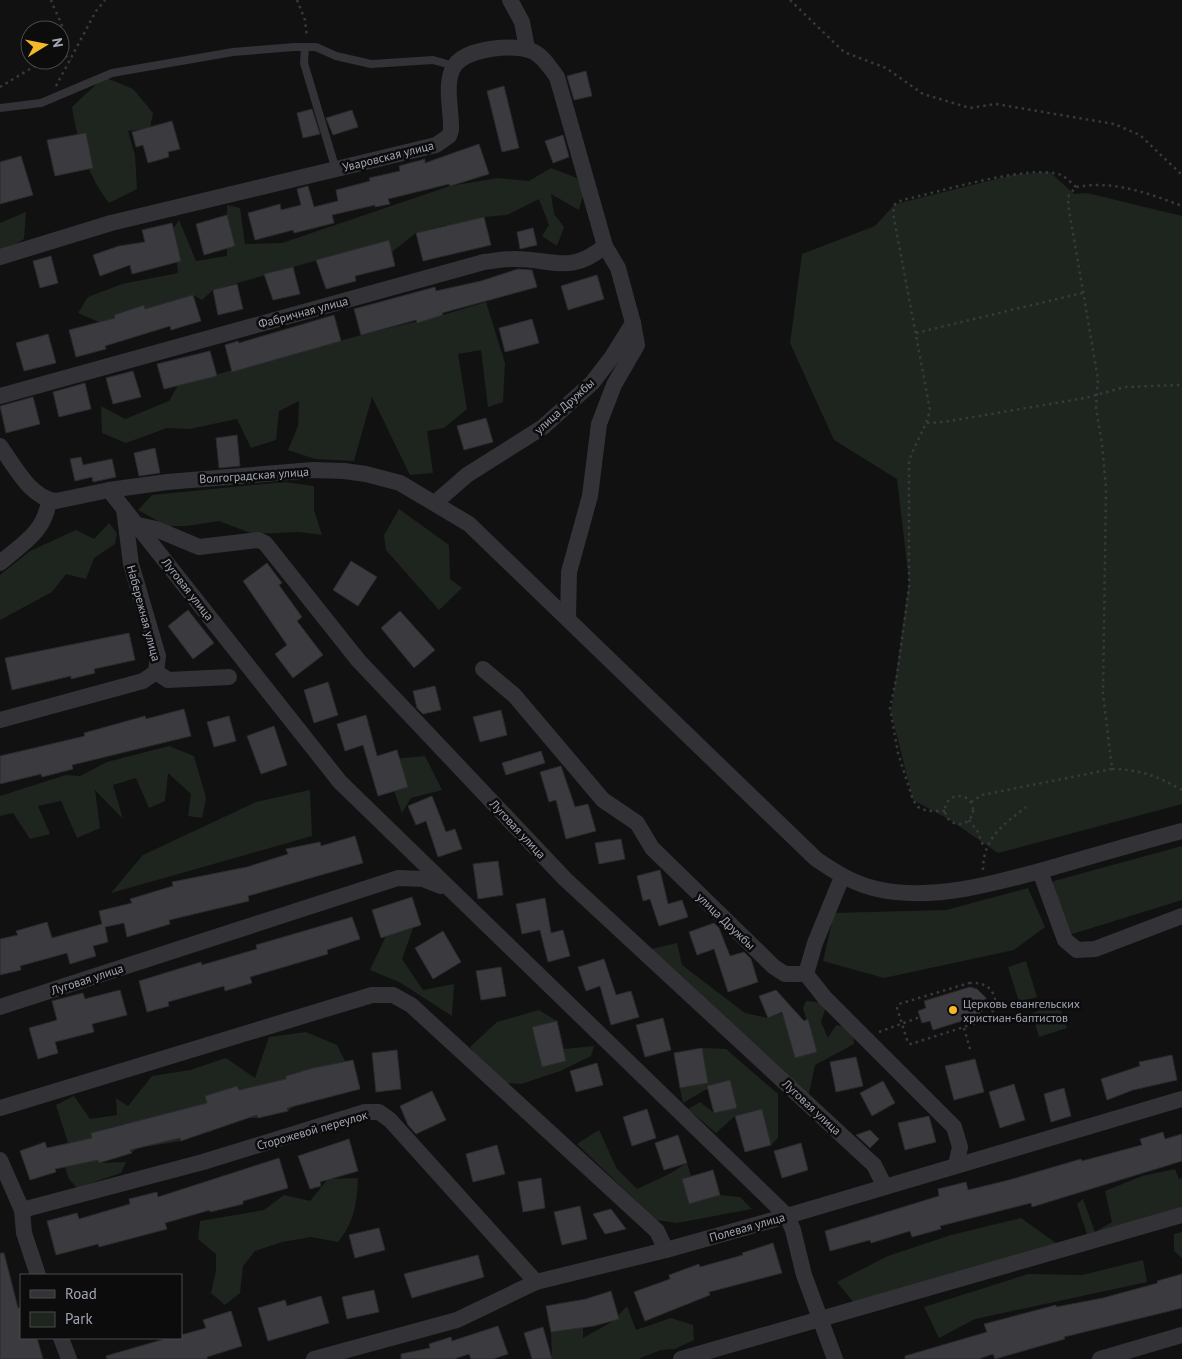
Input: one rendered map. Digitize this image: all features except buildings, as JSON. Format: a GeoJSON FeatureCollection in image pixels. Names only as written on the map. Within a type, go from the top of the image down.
{"type":"FeatureCollection","features":[{"type":"Feature","properties":{"kind":"street"},"geometry":{"type":"LineString","coordinates":[[510,0],[522,22],[526,48]]}},
{"type":"Feature","properties":{"kind":"street"},"geometry":{"type":"LineString","coordinates":[[454,66],[470,55],[509,46],[526,48],[547,62],[557,77],[605,246],[618,268],[633,323],[636,345],[614,386],[599,424],[590,496],[569,572],[568,618]]}},
{"type":"Feature","properties":{"kind":"street","name":"Уваровская улица"},"geometry":{"type":"LineString","coordinates":[[0,257],[111,223],[436,145],[449,136],[451,130],[450,77],[454,66]]}},
{"type":"Feature","properties":{"kind":"street","name":"Фабричная улица"},"geometry":{"type":"LineString","coordinates":[[0,396],[484,262],[512,259],[570,264],[583,261],[605,246]]}},
{"type":"Feature","properties":{"kind":"street","name":"улица Дружбы"},"geometry":{"type":"LineString","coordinates":[[436,502],[467,475],[544,427],[585,389],[612,358],[633,323]]}},
{"type":"Feature","properties":{"kind":"street"},"geometry":{"type":"LineString","coordinates":[[0,446],[32,488],[49,500],[47,512],[38,530],[0,563]]}},
{"type":"Feature","properties":{"kind":"street","name":"Волгоградская улица"},"geometry":{"type":"LineString","coordinates":[[49,500],[66,500],[109,490],[168,482],[313,470],[366,474],[400,483],[436,502],[469,524],[816,859],[842,877],[878,890],[912,892],[948,891],[984,885],[1182,831]]}},
{"type":"Feature","properties":{"kind":"street","name":"Луговая улица"},"geometry":{"type":"LineString","coordinates":[[109,490],[340,782],[787,1216],[793,1230],[804,1275],[822,1319],[835,1359]]}},
{"type":"Feature","properties":{"kind":"street","name":"Набережная улица"},"geometry":{"type":"LineString","coordinates":[[0,720],[144,681],[156,672],[158,656],[133,573],[124,509]]}},
{"type":"Feature","properties":{"kind":"street","name":"Луговая улица"},"geometry":{"type":"LineString","coordinates":[[138,525],[156,529],[199,547],[258,540],[265,543],[358,660],[565,879],[874,1166],[885,1187]]}},
{"type":"Feature","properties":{"kind":"street","name":"улица Дружбы"},"geometry":{"type":"LineString","coordinates":[[483,669],[514,695],[603,800],[637,823],[652,848],[774,968],[785,974],[806,974]]}},
{"type":"Feature","properties":{"kind":"street"},"geometry":{"type":"LineString","coordinates":[[156,672],[168,680],[229,677]]}},
{"type":"Feature","properties":{"kind":"street"},"geometry":{"type":"LineString","coordinates":[[398,878],[417,857]]}},
{"type":"Feature","properties":{"kind":"street"},"geometry":{"type":"LineString","coordinates":[[1040,870],[1065,940],[1077,950],[1095,949],[1182,916]]}},
{"type":"Feature","properties":{"kind":"street"},"geometry":{"type":"LineString","coordinates":[[842,877],[815,943],[806,974],[819,992],[954,1127],[960,1147],[956,1165]]}},
{"type":"Feature","properties":{"kind":"street","name":"Луговая улица"},"geometry":{"type":"LineString","coordinates":[[0,1007],[398,878],[423,879],[440,886],[458,898]]}},
{"type":"Feature","properties":{"kind":"street"},"geometry":{"type":"LineString","coordinates":[[0,1108],[372,995],[393,995],[411,1005],[657,1231],[666,1250]]}},
{"type":"Feature","properties":{"kind":"street","name":"Полевая улица"},"geometry":{"type":"LineString","coordinates":[[314,1359],[457,1320],[536,1282],[666,1250],[787,1216],[1182,1099]]}},
{"type":"Feature","properties":{"kind":"street","name":"Сторожевой переулок"},"geometry":{"type":"LineString","coordinates":[[22,1210],[203,1162],[365,1112],[379,1112],[390,1120],[536,1282]]}},
{"type":"Feature","properties":{"kind":"street"},"geometry":{"type":"LineString","coordinates":[[0,1160],[22,1210],[29,1249],[38,1274]]}},
{"type":"Feature","properties":{"kind":"street"},"geometry":{"type":"LineString","coordinates":[[680,1359],[1182,1215]]}},
{"type":"Feature","properties":{"kind":"street"},"geometry":{"type":"LineString","coordinates":[[1100,1359],[1182,1335]]}},
{"type":"Feature","properties":{"kind":"street"},"geometry":{"type":"LineString","coordinates":[[61,1339],[69,1359]]}},
{"type":"Feature","properties":{"kind":"lane"},"geometry":{"type":"LineString","coordinates":[[305,47],[304,63],[336,170]]}},
{"type":"Feature","properties":{"kind":"lane"},"geometry":{"type":"LineString","coordinates":[[0,108],[42,103],[112,73],[232,52],[316,47],[336,56],[372,64],[433,60],[454,66]]}},
{"type":"Feature","properties":{"kind":"path"},"geometry":{"type":"LineString","coordinates":[[51,0],[59,20]]}},
{"type":"Feature","properties":{"kind":"path"},"geometry":{"type":"LineString","coordinates":[[42,103],[54,89],[72,60],[96,11],[104,0]]}},
{"type":"Feature","properties":{"kind":"path"},"geometry":{"type":"LineString","coordinates":[[298,0],[307,32],[305,47]]}},
{"type":"Feature","properties":{"kind":"path"},"geometry":{"type":"LineString","coordinates":[[790,0],[844,52],[886,68],[923,94],[970,108],[996,104],[1114,124],[1140,135],[1182,175]]}},
{"type":"Feature","properties":{"kind":"path"},"geometry":{"type":"LineString","coordinates":[[0,87],[28,70]]}},
{"type":"Feature","properties":{"kind":"path"},"geometry":{"type":"LineString","coordinates":[[945,811],[927,811],[918,807],[913,800],[898,752],[890,708],[897,675],[909,588],[909,461],[915,443],[927,422],[930,410],[893,213],[895,204],[902,200],[1025,172],[1050,172],[1062,175],[1076,186]]}},
{"type":"Feature","properties":{"kind":"path"},"geometry":{"type":"LineString","coordinates":[[1112,769],[1103,694],[1106,488],[1097,396],[1098,379],[1082,293],[1068,204],[1069,195],[1076,186],[1091,184],[1116,185],[1182,206]]}},
{"type":"Feature","properties":{"kind":"path"},"geometry":{"type":"LineString","coordinates":[[916,333],[1082,293]]}},
{"type":"Feature","properties":{"kind":"path"},"geometry":{"type":"LineString","coordinates":[[927,422],[944,422],[1097,396],[1125,387],[1182,385]]}},
{"type":"Feature","properties":{"kind":"path"},"geometry":{"type":"LineString","coordinates":[[971,802],[982,795],[1112,769],[1134,769],[1160,778],[1182,790]]}},
{"type":"Feature","properties":{"kind":"path"},"geometry":{"type":"LineString","coordinates":[[963,796],[971,802],[973,812],[969,820],[956,823],[950,820],[945,811],[948,801],[952,798],[963,796]]}},
{"type":"Feature","properties":{"kind":"path"},"geometry":{"type":"LineString","coordinates":[[984,848],[1003,826],[1026,806]]}},
{"type":"Feature","properties":{"kind":"path"},"geometry":{"type":"LineString","coordinates":[[969,820],[978,832],[984,848],[984,885]]}},
{"type":"Feature","properties":{"kind":"path"},"geometry":{"type":"LineString","coordinates":[[977,983],[991,989],[996,1004],[988,1019],[974,1025],[911,1044],[908,1043],[897,1008],[900,1004],[977,983]]}},
{"type":"Feature","properties":{"kind":"path"},"geometry":{"type":"LineString","coordinates":[[869,1042],[880,1032],[902,1022],[920,1017]]}},
{"type":"Feature","properties":{"kind":"path"},"geometry":{"type":"LineString","coordinates":[[972,1018],[974,1025]]}},
{"type":"Feature","properties":{"kind":"path"},"geometry":{"type":"LineString","coordinates":[[964,1028],[970,1049]]}},
{"type":"Feature","properties":{"kind":"green space"},"geometry":{"type":"Polygon","coordinates":[[[104,77],[133,89],[153,113],[150,128],[128,131],[135,155],[137,189],[109,203],[101,192],[84,158],[72,107],[104,77]]]}},
{"type":"Feature","properties":{"kind":"green space"},"geometry":{"type":"Polygon","coordinates":[[[551,168],[577,178],[584,192],[579,210],[551,194],[554,214],[564,227],[557,246],[542,236],[549,225],[539,199],[507,215],[484,217],[448,232],[446,225],[416,233],[392,252],[388,240],[213,290],[202,300],[193,295],[150,324],[144,305],[114,315],[118,328],[107,334],[99,322],[78,313],[88,297],[122,284],[178,273],[173,229],[179,220],[196,261],[227,256],[227,205],[240,208],[245,244],[282,243],[450,186],[498,178],[529,181],[551,168]]]}},
{"type":"Feature","properties":{"kind":"green space"},"geometry":{"type":"Polygon","coordinates":[[[1050,172],[1074,194],[1087,193],[1182,216],[1182,804],[998,853],[950,820],[913,800],[891,712],[909,581],[897,479],[834,440],[790,343],[802,254],[875,226],[895,204],[1013,175],[1050,172]]]}},
{"type":"Feature","properties":{"kind":"green space"},"geometry":{"type":"Polygon","coordinates":[[[26,212],[24,239],[0,254],[0,223],[26,212]]]}},
{"type":"Feature","properties":{"kind":"green space"},"geometry":{"type":"Polygon","coordinates":[[[486,302],[505,363],[503,402],[488,407],[481,350],[458,354],[467,409],[444,428],[427,431],[433,473],[410,475],[372,397],[354,461],[315,459],[288,450],[298,426],[299,401],[279,411],[276,440],[251,448],[237,419],[189,429],[167,428],[126,443],[102,433],[101,406],[125,419],[169,401],[178,385],[486,302]]]}},
{"type":"Feature","properties":{"kind":"green space"},"geometry":{"type":"Polygon","coordinates":[[[284,482],[314,486],[314,510],[322,535],[299,532],[253,534],[219,521],[187,526],[167,526],[138,510],[152,495],[284,482]]]}},
{"type":"Feature","properties":{"kind":"green space"},"geometry":{"type":"Polygon","coordinates":[[[399,509],[449,545],[450,579],[462,588],[439,610],[386,550],[384,535],[399,509]]]}},
{"type":"Feature","properties":{"kind":"green space"},"geometry":{"type":"Polygon","coordinates":[[[109,523],[117,533],[115,544],[94,558],[86,579],[66,574],[52,592],[0,620],[0,575],[30,551],[76,530],[94,539],[109,523]]]}},
{"type":"Feature","properties":{"kind":"green space"},"geometry":{"type":"Polygon","coordinates":[[[169,746],[194,756],[206,798],[202,818],[188,816],[191,794],[168,773],[165,801],[149,808],[136,778],[113,785],[123,819],[95,790],[100,828],[77,838],[61,801],[38,806],[50,834],[30,839],[13,813],[0,816],[0,796],[66,775],[80,776],[107,762],[169,746]]]}},
{"type":"Feature","properties":{"kind":"green space"},"geometry":{"type":"Polygon","coordinates":[[[425,756],[442,790],[411,798],[402,813],[394,791],[408,787],[394,759],[425,756]]]}},
{"type":"Feature","properties":{"kind":"green space"},"geometry":{"type":"Polygon","coordinates":[[[310,790],[312,836],[111,893],[143,855],[256,802],[310,790]]]}},
{"type":"Feature","properties":{"kind":"green space"},"geometry":{"type":"Polygon","coordinates":[[[1182,846],[1182,900],[1069,935],[1047,891],[1054,881],[1182,846]]]}},
{"type":"Feature","properties":{"kind":"green space"},"geometry":{"type":"Polygon","coordinates":[[[1028,888],[1045,927],[1014,950],[884,978],[823,961],[834,913],[946,910],[1028,888]]]}},
{"type":"Feature","properties":{"kind":"green space"},"geometry":{"type":"Polygon","coordinates":[[[413,928],[402,959],[423,990],[454,984],[452,1016],[399,982],[370,970],[386,936],[413,928]]]}},
{"type":"Feature","properties":{"kind":"green space"},"geometry":{"type":"Polygon","coordinates":[[[677,943],[682,965],[745,1013],[768,1018],[793,1009],[795,1016],[786,1026],[795,1058],[817,1052],[803,1008],[806,1001],[827,1003],[821,1022],[828,1038],[836,1025],[853,1029],[854,1044],[815,1065],[807,1103],[651,949],[677,943]]]}},
{"type":"Feature","properties":{"kind":"green space"},"geometry":{"type":"Polygon","coordinates":[[[1026,961],[1037,997],[1019,1002],[1008,967],[1026,961]]]}},
{"type":"Feature","properties":{"kind":"green space"},"geometry":{"type":"Polygon","coordinates":[[[1059,1004],[1067,1028],[1039,1037],[1032,1013],[1059,1004]]]}},
{"type":"Feature","properties":{"kind":"green space"},"geometry":{"type":"Polygon","coordinates":[[[539,1010],[557,1021],[532,1027],[542,1067],[566,1061],[564,1049],[594,1046],[591,1056],[560,1071],[521,1084],[495,1082],[470,1047],[497,1022],[539,1010]]]}},
{"type":"Feature","properties":{"kind":"green space"},"geometry":{"type":"Polygon","coordinates":[[[306,1032],[337,1045],[345,1061],[286,1076],[294,1106],[288,1111],[281,1081],[251,1088],[258,1118],[248,1118],[237,1086],[205,1096],[215,1128],[209,1133],[201,1105],[181,1141],[138,1148],[131,1153],[123,1124],[91,1133],[99,1163],[126,1162],[121,1173],[77,1188],[69,1179],[65,1167],[84,1163],[80,1141],[68,1143],[56,1105],[74,1096],[90,1119],[117,1115],[116,1098],[128,1106],[152,1076],[190,1070],[226,1058],[255,1078],[269,1037],[306,1032]]]}},
{"type":"Feature","properties":{"kind":"green space"},"geometry":{"type":"Polygon","coordinates":[[[702,1048],[726,1049],[778,1094],[778,1138],[771,1145],[762,1109],[735,1116],[716,1133],[688,1109],[700,1102],[714,1113],[737,1108],[717,1083],[683,1103],[680,1088],[708,1083],[702,1048]]]}},
{"type":"Feature","properties":{"kind":"green space"},"geometry":{"type":"Polygon","coordinates":[[[599,1130],[617,1169],[637,1189],[687,1163],[691,1176],[682,1179],[689,1204],[720,1195],[740,1197],[752,1209],[677,1223],[656,1220],[577,1144],[599,1130]]]}},
{"type":"Feature","properties":{"kind":"green space"},"geometry":{"type":"Polygon","coordinates":[[[1175,1169],[1179,1179],[1182,1178],[1182,1209],[858,1308],[837,1282],[888,1256],[951,1235],[1021,1218],[1056,1243],[1087,1234],[1077,1204],[1083,1199],[1095,1232],[1112,1222],[1105,1191],[1142,1176],[1175,1169]]]}},
{"type":"Feature","properties":{"kind":"green space"},"geometry":{"type":"Polygon","coordinates":[[[358,1178],[354,1212],[348,1228],[338,1242],[311,1237],[282,1242],[255,1251],[243,1266],[240,1293],[225,1305],[211,1293],[216,1271],[216,1254],[198,1239],[200,1221],[264,1210],[284,1195],[310,1201],[328,1179],[358,1178]]]}},
{"type":"Feature","properties":{"kind":"green space"},"geometry":{"type":"Polygon","coordinates":[[[1182,1232],[1182,1258],[1174,1251],[1174,1234],[1182,1232]]]}},
{"type":"Feature","properties":{"kind":"green space"},"geometry":{"type":"Polygon","coordinates":[[[1143,1260],[1147,1282],[975,1319],[939,1338],[924,1307],[1028,1274],[1082,1275],[1143,1260]]]}},
{"type":"Feature","properties":{"kind":"green space"},"geometry":{"type":"Polygon","coordinates":[[[627,1306],[636,1330],[671,1318],[693,1325],[694,1340],[675,1349],[661,1350],[638,1359],[552,1359],[551,1332],[583,1326],[583,1338],[613,1321],[627,1306]]]}},
{"type":"Feature","properties":{"kind":"place","name":"Церковь евангельских христиан-баптистов"},"geometry":{"type":"Point","coordinates":[953,1010]}}]}
